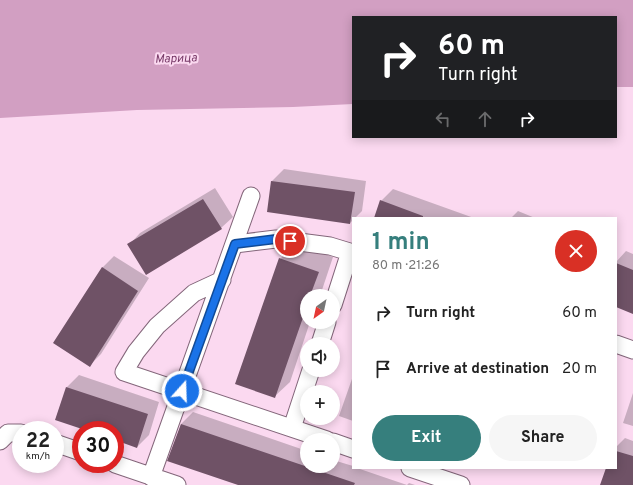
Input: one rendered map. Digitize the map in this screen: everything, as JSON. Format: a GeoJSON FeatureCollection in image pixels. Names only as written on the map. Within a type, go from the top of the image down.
{"type":"FeatureCollection","features":[{"type":"Feature","properties":{"kind":"street"},"geometry":{"type":"LineString","coordinates":[[152,477],[251,196]]}},
{"type":"Feature","properties":{"kind":"street"},"geometry":{"type":"LineString","coordinates":[[235,244],[276,239],[330,246],[352,253],[339,289]]}},
{"type":"Feature","properties":{"kind":"street"},"geometry":{"type":"LineString","coordinates":[[222,280],[194,293],[157,326],[136,352],[124,372],[307,433]]}},
{"type":"Feature","properties":{"kind":"street"},"geometry":{"type":"LineString","coordinates":[[617,344],[633,350]]}},
{"type":"Feature","properties":{"kind":"street"},"geometry":{"type":"LineString","coordinates":[[292,428],[309,377]]}},
{"type":"Feature","properties":{"kind":"street"},"geometry":{"type":"LineString","coordinates":[[0,440],[8,433],[12,433]]}},
{"type":"Feature","properties":{"kind":"street"},"geometry":{"type":"LineString","coordinates":[[340,444],[352,449]]}},
{"type":"Feature","properties":{"kind":"street"},"geometry":{"type":"LineString","coordinates":[[124,467],[177,485]]}},
{"type":"Feature","properties":{"kind":"street"},"geometry":{"type":"LineString","coordinates":[[413,469],[461,485]]}},
{"type":"Feature","properties":{"kind":"water","name":"Марица"},"geometry":{"type":"Polygon","coordinates":[[[0,0],[633,0],[633,87],[617,87],[617,16],[352,16],[352,104],[293,107],[137,110],[0,118],[0,0]]]}},
{"type":"Feature","properties":{"kind":"building"},"geometry":{"type":"Polygon","coordinates":[[[271,181],[355,192],[350,224],[267,212],[271,181]]]}},
{"type":"Feature","properties":{"kind":"building"},"geometry":{"type":"Polygon","coordinates":[[[203,199],[222,229],[146,275],[127,244],[203,199]]]}},
{"type":"Feature","properties":{"kind":"building"},"geometry":{"type":"Polygon","coordinates":[[[380,200],[423,216],[423,217],[374,217],[380,200]]]}},
{"type":"Feature","properties":{"kind":"building"},"geometry":{"type":"Polygon","coordinates":[[[279,258],[319,272],[313,289],[300,289],[300,326],[275,398],[235,384],[279,258]]]}},
{"type":"Feature","properties":{"kind":"building"},"geometry":{"type":"Polygon","coordinates":[[[617,263],[633,270],[633,314],[617,307],[617,263]]]}},
{"type":"Feature","properties":{"kind":"building"},"geometry":{"type":"Polygon","coordinates":[[[102,267],[138,291],[90,367],[53,343],[102,267]]]}},
{"type":"Feature","properties":{"kind":"building"},"geometry":{"type":"Polygon","coordinates":[[[66,387],[148,414],[137,448],[124,443],[124,421],[72,421],[72,426],[64,423],[64,421],[55,420],[66,387]]]}},
{"type":"Feature","properties":{"kind":"building"},"geometry":{"type":"Polygon","coordinates":[[[181,424],[300,464],[300,473],[326,473],[355,483],[354,485],[238,485],[167,461],[181,424]]]}},
{"type":"Feature","properties":{"kind":"building"},"geometry":{"type":"Polygon","coordinates":[[[617,451],[633,456],[633,485],[600,485],[606,469],[617,469],[617,451]]]}},
{"type":"Feature","properties":{"kind":"route"},"geometry":{"type":"LineString","coordinates":[[182,391],[235,244],[276,239],[290,241]]}}]}
